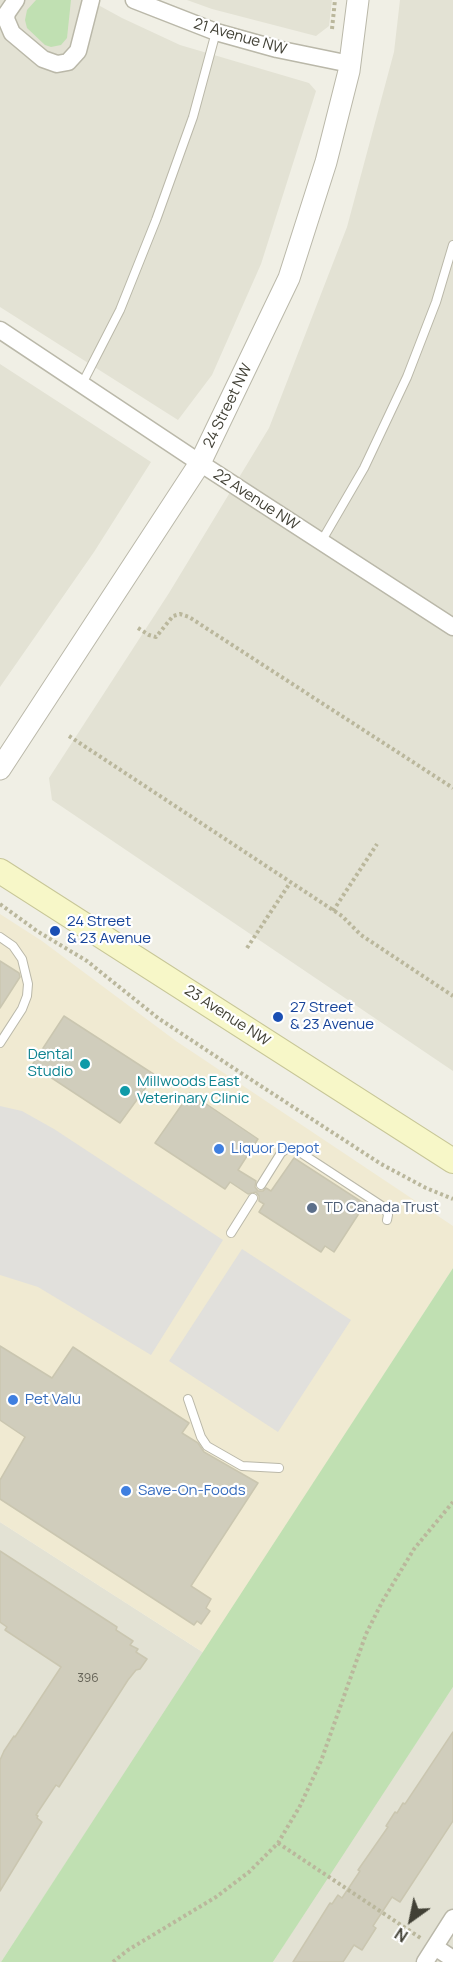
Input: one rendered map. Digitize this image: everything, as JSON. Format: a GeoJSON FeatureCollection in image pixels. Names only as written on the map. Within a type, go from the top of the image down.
{"type":"FeatureCollection","features":[{"type":"Feature","properties":{"kind":"main road","name":"23 Avenue NW"},"geometry":{"type":"LineString","coordinates":[[0,871],[453,1161]]}},
{"type":"Feature","properties":{"kind":"street"},"geometry":{"type":"LineString","coordinates":[[16,0],[7,13],[6,19],[12,33],[43,59],[57,64],[68,62],[78,51],[91,0]]}},
{"type":"Feature","properties":{"kind":"street","name":"21 Avenue NW"},"geometry":{"type":"LineString","coordinates":[[134,0],[216,32],[277,49],[350,64]]}},
{"type":"Feature","properties":{"kind":"street","name":"24 Street NW"},"geometry":{"type":"LineString","coordinates":[[0,769],[200,463],[290,278],[326,162],[350,64],[358,0]]}},
{"type":"Feature","properties":{"kind":"street","name":"22 Avenue NW"},"geometry":{"type":"LineString","coordinates":[[0,330],[321,543],[453,627]]}},
{"type":"Feature","properties":{"kind":"street"},"geometry":{"type":"LineString","coordinates":[[425,1962],[453,1918]]}},
{"type":"Feature","properties":{"kind":"street"},"geometry":{"type":"LineString","coordinates":[[435,1947],[453,1959]]}},
{"type":"Feature","properties":{"kind":"lane"},"geometry":{"type":"LineString","coordinates":[[82,384],[120,310],[156,220],[193,117],[216,32]]}},
{"type":"Feature","properties":{"kind":"lane"},"geometry":{"type":"LineString","coordinates":[[321,543],[364,468],[407,377],[436,302],[453,245]]}},
{"type":"Feature","properties":{"kind":"lane"},"geometry":{"type":"LineString","coordinates":[[0,937],[13,946],[22,959],[28,984],[27,996],[22,1009],[0,1043]]}},
{"type":"Feature","properties":{"kind":"lane"},"geometry":{"type":"LineString","coordinates":[[261,1185],[281,1153],[286,1149],[295,1149],[385,1208],[388,1215],[387,1220]]}},
{"type":"Feature","properties":{"kind":"lane"},"geometry":{"type":"LineString","coordinates":[[231,1233],[253,1198]]}},
{"type":"Feature","properties":{"kind":"lane"},"geometry":{"type":"LineString","coordinates":[[188,1399],[201,1437],[207,1446],[242,1466],[279,1468]]}},
{"type":"Feature","properties":{"kind":"path"},"geometry":{"type":"LineString","coordinates":[[332,29],[335,0]]}},
{"type":"Feature","properties":{"kind":"path"},"geometry":{"type":"LineString","coordinates":[[138,628],[156,637],[173,616],[184,615],[453,789]]}},
{"type":"Feature","properties":{"kind":"path"},"geometry":{"type":"LineString","coordinates":[[69,736],[345,919],[361,935],[453,996]]}},
{"type":"Feature","properties":{"kind":"path"},"geometry":{"type":"LineString","coordinates":[[333,911],[377,844]]}},
{"type":"Feature","properties":{"kind":"path"},"geometry":{"type":"LineString","coordinates":[[247,948],[290,883]]}},
{"type":"Feature","properties":{"kind":"path"},"geometry":{"type":"LineString","coordinates":[[0,904],[37,931],[87,962],[158,1018],[254,1082],[381,1164],[426,1188],[453,1199]]}},
{"type":"Feature","properties":{"kind":"path"},"geometry":{"type":"LineString","coordinates":[[113,1962],[128,1950],[216,1897],[249,1872],[278,1842],[300,1806],[321,1761],[366,1635],[382,1602],[414,1549],[453,1502]]}},
{"type":"Feature","properties":{"kind":"path"},"geometry":{"type":"LineString","coordinates":[[278,1842],[435,1947]]}},
{"type":"Feature","properties":{"kind":"shaded area"},"geometry":{"type":"Polygon","coordinates":[[[0,0],[89,0],[180,45],[309,83],[316,91],[261,264],[212,375],[178,420],[0,307],[0,0]]]}},
{"type":"Feature","properties":{"kind":"shaded area"},"geometry":{"type":"Polygon","coordinates":[[[187,0],[332,0],[329,26],[316,36],[212,9],[187,0]]]}},
{"type":"Feature","properties":{"kind":"shaded area"},"geometry":{"type":"Polygon","coordinates":[[[400,0],[453,0],[453,1071],[52,800],[49,778],[169,593],[269,428],[347,227],[394,52],[400,0]]]}},
{"type":"Feature","properties":{"kind":"shaded area"},"geometry":{"type":"Polygon","coordinates":[[[0,364],[151,462],[94,552],[0,687],[0,364]]]}},
{"type":"Feature","properties":{"kind":"shaded area"},"geometry":{"type":"Polygon","coordinates":[[[0,914],[42,941],[176,1041],[453,1226],[453,1268],[204,1653],[0,1522],[0,914]]]}},
{"type":"Feature","properties":{"kind":"shaded area"},"geometry":{"type":"Polygon","coordinates":[[[0,1106],[22,1111],[54,1129],[223,1240],[151,1355],[38,1287],[0,1275],[0,1106]]]}},
{"type":"Feature","properties":{"kind":"shaded area"},"geometry":{"type":"Polygon","coordinates":[[[242,1249],[351,1320],[278,1432],[169,1361],[242,1249]]]}},
{"type":"Feature","properties":{"kind":"shaded area"},"geometry":{"type":"Polygon","coordinates":[[[0,1522],[204,1653],[1,1962],[0,1962],[0,1522]]]}},
{"type":"Feature","properties":{"kind":"shaded area"},"geometry":{"type":"Polygon","coordinates":[[[453,1687],[453,1962],[273,1962],[332,1869],[453,1687]]]}},
{"type":"Feature","properties":{"kind":"green space"},"geometry":{"type":"Polygon","coordinates":[[[36,0],[71,0],[67,38],[61,45],[51,47],[45,45],[27,28],[25,20],[27,10],[36,0]]]}},
{"type":"Feature","properties":{"kind":"green space"},"geometry":{"type":"Polygon","coordinates":[[[453,1268],[453,1687],[273,1962],[1,1962],[453,1268]]]}},
{"type":"Feature","properties":{"kind":"building"},"geometry":{"type":"Polygon","coordinates":[[[0,961],[19,973],[20,977],[0,1008],[0,961]]]}},
{"type":"Feature","properties":{"kind":"building"},"geometry":{"type":"Polygon","coordinates":[[[64,1016],[155,1075],[120,1123],[32,1065],[64,1016]]]}},
{"type":"Feature","properties":{"kind":"building"},"geometry":{"type":"Polygon","coordinates":[[[190,1093],[258,1139],[238,1170],[256,1181],[255,1187],[258,1191],[266,1188],[271,1191],[294,1158],[365,1204],[334,1252],[325,1246],[321,1252],[259,1212],[264,1204],[259,1201],[256,1192],[248,1194],[230,1182],[225,1189],[155,1143],[190,1093]]]}},
{"type":"Feature","properties":{"kind":"building","name":"Save-On-Foods"},"geometry":{"type":"Polygon","coordinates":[[[0,1346],[52,1378],[73,1347],[189,1423],[182,1433],[198,1443],[204,1452],[258,1483],[191,1586],[211,1599],[206,1608],[210,1611],[201,1624],[197,1621],[194,1625],[0,1499],[0,1480],[25,1437],[0,1420],[0,1346]]]}},
{"type":"Feature","properties":{"kind":"building"},"geometry":{"type":"Polygon","coordinates":[[[0,1551],[117,1627],[116,1630],[133,1641],[130,1645],[138,1649],[136,1652],[147,1659],[128,1680],[59,1787],[56,1785],[36,1815],[42,1822],[0,1891],[0,1760],[61,1667],[5,1630],[7,1627],[0,1622],[0,1551]]]}},
{"type":"Feature","properties":{"kind":"building"},"geometry":{"type":"Polygon","coordinates":[[[453,1732],[453,1821],[400,1902],[392,1897],[373,1926],[376,1928],[362,1950],[354,1945],[343,1962],[293,1962],[330,1903],[332,1904],[338,1895],[342,1898],[388,1827],[386,1826],[395,1812],[397,1813],[403,1803],[405,1804],[453,1732]]]}},
{"type":"Feature","properties":{"kind":"place","name":"24 Street & 23 Avenue"},"geometry":{"type":"Point","coordinates":[55,931]}},
{"type":"Feature","properties":{"kind":"place","name":"27 Street & 23 Avenue"},"geometry":{"type":"Point","coordinates":[278,1017]}},
{"type":"Feature","properties":{"kind":"place","name":"Dental Studio"},"geometry":{"type":"Point","coordinates":[85,1064]}},
{"type":"Feature","properties":{"kind":"place","name":"Millwoods East Veterinary Clinic"},"geometry":{"type":"Point","coordinates":[125,1091]}},
{"type":"Feature","properties":{"kind":"place","name":"Liquor Depot"},"geometry":{"type":"Point","coordinates":[219,1149]}},
{"type":"Feature","properties":{"kind":"place","name":"TD Canada Trust"},"geometry":{"type":"Point","coordinates":[312,1208]}},
{"type":"Feature","properties":{"kind":"place","name":"Pet Valu"},"geometry":{"type":"Point","coordinates":[13,1400]}},
{"type":"Feature","properties":{"kind":"place","name":"Save-On-Foods"},"geometry":{"type":"Point","coordinates":[126,1491]}}]}
